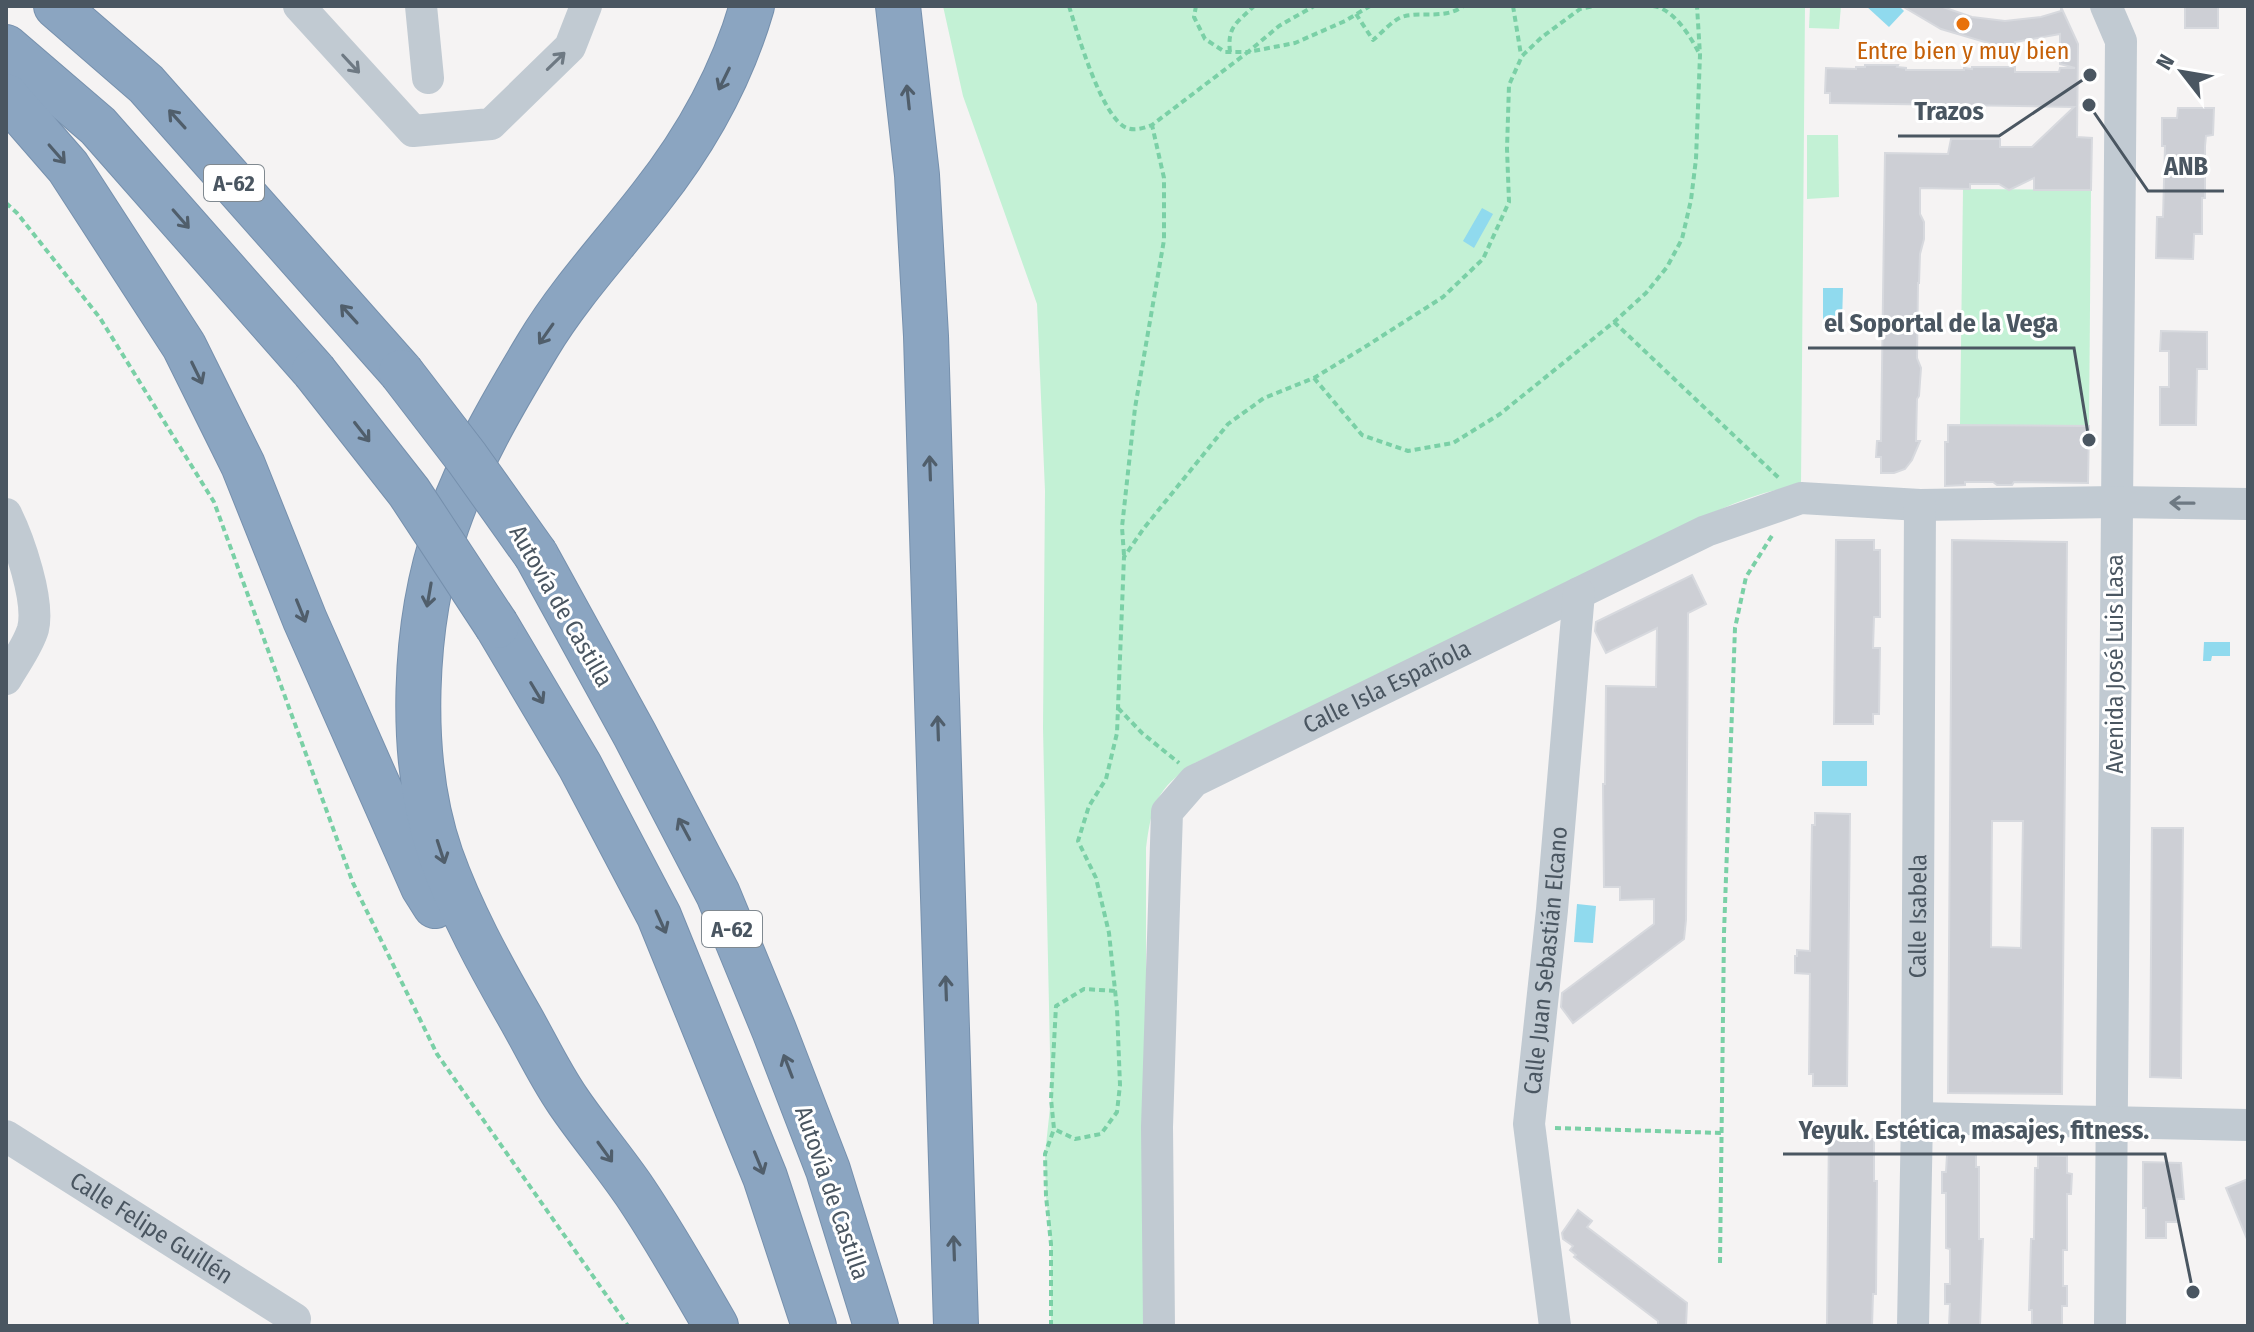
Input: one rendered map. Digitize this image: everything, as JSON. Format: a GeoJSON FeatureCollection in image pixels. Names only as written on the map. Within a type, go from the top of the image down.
{"type":"FeatureCollection","features":[{"type":"Feature","properties":{"kind":"highway","name":"Autovía de Castilla"},"geometry":{"type":"LineString","coordinates":[[56,6],[146,84],[401,372],[536,555],[718,894],[828,1170],[876,1326]]}},
{"type":"Feature","properties":{"kind":"highway"},"geometry":{"type":"LineString","coordinates":[[567,1099],[484,952],[440,854],[425,792],[419,715],[419,675],[427,599],[435,562],[457,496],[500,410],[540,341],[654,193],[698,129],[734,58],[752,6]]}},
{"type":"Feature","properties":{"kind":"highway"},"geometry":{"type":"LineString","coordinates":[[898,6],[917,175],[926,336],[956,1326]]}},
{"type":"Feature","properties":{"kind":"highway","name":"A-62"},"geometry":{"type":"LineString","coordinates":[[6,47],[98,126],[314,371],[409,492],[497,626],[580,766],[659,916],[765,1177],[814,1326]]}},
{"type":"Feature","properties":{"kind":"highway"},"geometry":{"type":"LineString","coordinates":[[6,96],[68,167],[184,346],[243,465],[305,620],[423,887],[499,1011],[633,1189],[716,1326]]}},
{"type":"Feature","properties":{"kind":"street"},"geometry":{"type":"LineString","coordinates":[[299,6],[413,131],[491,124],[570,47],[586,6]]}},
{"type":"Feature","properties":{"kind":"street"},"geometry":{"type":"LineString","coordinates":[[421,6],[428,78]]}},
{"type":"Feature","properties":{"kind":"street","name":"Avenida José Luis Lasa"},"geometry":{"type":"LineString","coordinates":[[2106,6],[2121,41],[2110,1326]]}},
{"type":"Feature","properties":{"kind":"street","name":"Calle Isla Española"},"geometry":{"type":"LineString","coordinates":[[1159,1326],[1157,1127],[1167,812],[1194,781],[1706,531],[1801,498],[1920,505],[2116,502],[2248,504]]}},
{"type":"Feature","properties":{"kind":"street","name":"Calle Isabela"},"geometry":{"type":"LineString","coordinates":[[1913,1326],[1920,505]]}},
{"type":"Feature","properties":{"kind":"street"},"geometry":{"type":"LineString","coordinates":[[6,514],[18,538],[33,604],[33,627],[6,679]]}},
{"type":"Feature","properties":{"kind":"street","name":"Calle Juan Sebastián Elcano"},"geometry":{"type":"LineString","coordinates":[[1555,1326],[1529,1124],[1552,910],[1579,593]]}},
{"type":"Feature","properties":{"kind":"street"},"geometry":{"type":"LineString","coordinates":[[1917,1118],[2248,1125]]}},
{"type":"Feature","properties":{"kind":"street","name":"Calle Felipe Guillén"},"geometry":{"type":"LineString","coordinates":[[6,1136],[295,1319]]}},
{"type":"Feature","properties":{"kind":"path"},"geometry":{"type":"LineString","coordinates":[[1069,6],[1100,94],[1115,120],[1127,128],[1140,129],[1152,125],[1279,26],[1314,6]]}},
{"type":"Feature","properties":{"kind":"path"},"geometry":{"type":"LineString","coordinates":[[1196,6],[1194,17],[1205,39],[1225,52],[1248,52],[1295,43],[1370,6]]}},
{"type":"Feature","properties":{"kind":"path"},"geometry":{"type":"LineString","coordinates":[[1230,52],[1228,37],[1233,27],[1254,6]]}},
{"type":"Feature","properties":{"kind":"path"},"geometry":{"type":"LineString","coordinates":[[1359,11],[1373,40],[1402,16],[1436,14],[1458,10],[1463,6]]}},
{"type":"Feature","properties":{"kind":"path"},"geometry":{"type":"LineString","coordinates":[[1513,6],[1522,56]]}},
{"type":"Feature","properties":{"kind":"path"},"geometry":{"type":"LineString","coordinates":[[1124,557],[1228,424],[1264,398],[1314,378],[1443,297],[1483,259],[1509,202],[1509,85],[1522,56],[1542,37],[1580,9],[1594,6]]}},
{"type":"Feature","properties":{"kind":"path"},"geometry":{"type":"LineString","coordinates":[[1653,6],[1660,7],[1686,29],[1700,55]]}},
{"type":"Feature","properties":{"kind":"path"},"geometry":{"type":"LineString","coordinates":[[1314,378],[1362,435],[1408,451],[1453,443],[1500,414],[1646,293],[1667,267],[1682,239],[1691,200],[1696,159],[1700,55],[1697,6]]}},
{"type":"Feature","properties":{"kind":"path"},"geometry":{"type":"LineString","coordinates":[[1054,1129],[1075,1139],[1101,1134],[1117,1112],[1120,1079],[1109,933],[1096,878],[1078,841],[1089,806],[1106,779],[1117,733],[1124,557],[1122,527],[1135,408],[1164,240],[1164,178],[1152,125]]}},
{"type":"Feature","properties":{"kind":"path"},"geometry":{"type":"LineString","coordinates":[[6,203],[100,318],[214,502],[353,883],[437,1054],[628,1326]]}},
{"type":"Feature","properties":{"kind":"path"},"geometry":{"type":"LineString","coordinates":[[1614,322],[1801,498],[1775,531],[1746,577],[1735,628],[1724,933],[1720,1263]]}},
{"type":"Feature","properties":{"kind":"path"},"geometry":{"type":"LineString","coordinates":[[1118,708],[1142,733],[1174,758],[1194,781]]}},
{"type":"Feature","properties":{"kind":"path"},"geometry":{"type":"LineString","coordinates":[[1051,1326],[1051,1244],[1045,1154],[1054,1129],[1051,1099],[1056,1006],[1084,989],[1115,991]]}},
{"type":"Feature","properties":{"kind":"path"},"geometry":{"type":"LineString","coordinates":[[1529,1124],[1566,1130],[1722,1133]]}},
{"type":"Feature","properties":{"kind":"green space"},"geometry":{"type":"Polygon","coordinates":[[[943,6],[1805,6],[1801,486],[1763,494],[1716,512],[1195,763],[1172,781],[1158,799],[1146,848],[1146,1326],[1051,1326],[1051,1244],[1045,1154],[1051,1099],[1043,728],[1045,491],[1037,304],[963,96],[943,6]]]}},
{"type":"Feature","properties":{"kind":"green space"},"geometry":{"type":"Polygon","coordinates":[[[1810,6],[1841,6],[1839,29],[1809,28],[1810,6]]]}},
{"type":"Feature","properties":{"kind":"green space"},"geometry":{"type":"Polygon","coordinates":[[[1807,135],[1838,135],[1839,197],[1807,199],[1807,135]]]}},
{"type":"Feature","properties":{"kind":"green space"},"geometry":{"type":"Polygon","coordinates":[[[1963,189],[2091,190],[2089,426],[1960,425],[1963,189]]]}},
{"type":"Feature","properties":{"kind":"water"},"geometry":{"type":"Polygon","coordinates":[[[1866,6],[1899,6],[1904,11],[1889,27],[1866,6]]]}},
{"type":"Feature","properties":{"kind":"water"},"geometry":{"type":"Polygon","coordinates":[[[1482,208],[1493,214],[1474,248],[1463,241],[1482,208]]]}},
{"type":"Feature","properties":{"kind":"water"},"geometry":{"type":"Polygon","coordinates":[[[1823,288],[1843,288],[1842,322],[1833,321],[1834,328],[1823,327],[1823,288]]]}},
{"type":"Feature","properties":{"kind":"water"},"geometry":{"type":"Polygon","coordinates":[[[2204,642],[2230,642],[2230,656],[2212,656],[2211,661],[2203,661],[2204,642]]]}},
{"type":"Feature","properties":{"kind":"water"},"geometry":{"type":"Polygon","coordinates":[[[1822,761],[1867,761],[1867,786],[1822,786],[1822,761]]]}},
{"type":"Feature","properties":{"kind":"water"},"geometry":{"type":"Polygon","coordinates":[[[1577,904],[1596,906],[1593,943],[1574,942],[1577,904]]]}},
{"type":"Feature","properties":{"kind":"building"},"geometry":{"type":"Polygon","coordinates":[[[1902,6],[1940,6],[1972,17],[2005,21],[2041,17],[2061,11],[2061,7],[2078,44],[2077,137],[2092,138],[2091,190],[2034,190],[2034,178],[2009,190],[1999,184],[1970,184],[1970,189],[1920,188],[1924,239],[1918,283],[1917,358],[1921,368],[1916,441],[1920,441],[1905,469],[1881,473],[1881,457],[1876,457],[1877,441],[1881,441],[1885,153],[1948,154],[1951,139],[2000,139],[2000,147],[2032,147],[2074,107],[1830,103],[1830,93],[1825,93],[1826,68],[1856,69],[1865,65],[1898,65],[1906,70],[2015,67],[2015,72],[2059,72],[2060,68],[2075,68],[2060,64],[2060,34],[2015,42],[2015,51],[1941,29],[1902,6]]]}},
{"type":"Feature","properties":{"kind":"building"},"geometry":{"type":"Polygon","coordinates":[[[2185,6],[2218,6],[2218,28],[2185,28],[2185,6]]]}},
{"type":"Feature","properties":{"kind":"building"},"geometry":{"type":"Polygon","coordinates":[[[2178,108],[2214,108],[2213,135],[2206,136],[2205,146],[2202,234],[2194,234],[2193,259],[2156,258],[2157,217],[2163,217],[2165,146],[2162,146],[2162,118],[2177,118],[2178,108]]]}},
{"type":"Feature","properties":{"kind":"building"},"geometry":{"type":"Polygon","coordinates":[[[2161,331],[2207,332],[2207,369],[2197,369],[2196,425],[2160,425],[2160,387],[2169,387],[2169,351],[2160,351],[2161,331]]]}},
{"type":"Feature","properties":{"kind":"building"},"geometry":{"type":"Polygon","coordinates":[[[1948,425],[2089,426],[2088,483],[2014,482],[2012,485],[1997,485],[1993,482],[1965,482],[1965,485],[1945,486],[1948,425]]]}},
{"type":"Feature","properties":{"kind":"building"},"geometry":{"type":"Polygon","coordinates":[[[1836,540],[1874,540],[1874,550],[1880,550],[1880,617],[1874,617],[1873,648],[1880,648],[1879,714],[1873,714],[1873,724],[1834,724],[1836,540]]]}},
{"type":"Feature","properties":{"kind":"building"},"geometry":{"type":"Polygon","coordinates":[[[1952,540],[2067,542],[2062,1094],[1948,1093],[1952,540]],[[1992,821],[1991,947],[2021,948],[2023,821],[1992,821]]]}},
{"type":"Feature","properties":{"kind":"building"},"geometry":{"type":"Polygon","coordinates":[[[1692,575],[1706,604],[1688,613],[1684,939],[1573,1023],[1561,1007],[1562,993],[1654,924],[1654,899],[1620,900],[1620,887],[1604,887],[1603,784],[1606,686],[1656,687],[1657,628],[1606,653],[1595,631],[1596,622],[1692,575]]]}},
{"type":"Feature","properties":{"kind":"building"},"geometry":{"type":"Polygon","coordinates":[[[1815,813],[1850,814],[1847,1086],[1813,1086],[1813,1074],[1809,1074],[1810,974],[1795,973],[1797,950],[1810,951],[1812,825],[1815,825],[1815,813]]]}},
{"type":"Feature","properties":{"kind":"building"},"geometry":{"type":"Polygon","coordinates":[[[2152,828],[2183,828],[2181,1078],[2150,1077],[2152,828]]]}},
{"type":"Feature","properties":{"kind":"building"},"geometry":{"type":"Polygon","coordinates":[[[1829,1125],[1858,1125],[1861,1139],[1874,1139],[1874,1181],[1877,1181],[1876,1294],[1873,1294],[1872,1326],[1827,1326],[1829,1125]]]}},
{"type":"Feature","properties":{"kind":"building"},"geometry":{"type":"Polygon","coordinates":[[[1947,1155],[1976,1155],[1976,1167],[1979,1167],[1979,1239],[1983,1239],[1980,1326],[1949,1326],[1950,1304],[1945,1304],[1945,1284],[1950,1284],[1950,1249],[1946,1248],[1946,1193],[1942,1193],[1942,1172],[1946,1172],[1947,1155]]]}},
{"type":"Feature","properties":{"kind":"building"},"geometry":{"type":"Polygon","coordinates":[[[2038,1155],[2067,1156],[2067,1173],[2072,1174],[2071,1194],[2067,1194],[2067,1250],[2063,1250],[2063,1286],[2067,1286],[2067,1306],[2062,1306],[2062,1326],[2032,1326],[2032,1310],[2029,1310],[2038,1155]]]}},
{"type":"Feature","properties":{"kind":"building"},"geometry":{"type":"Polygon","coordinates":[[[2143,1162],[2181,1163],[2184,1199],[2177,1199],[2177,1222],[2166,1222],[2166,1238],[2146,1238],[2143,1162]]]}},
{"type":"Feature","properties":{"kind":"building"},"geometry":{"type":"Polygon","coordinates":[[[2248,1179],[2248,1239],[2247,1239],[2226,1188],[2248,1179]]]}},
{"type":"Feature","properties":{"kind":"building"},"geometry":{"type":"Polygon","coordinates":[[[1578,1210],[1592,1221],[1587,1227],[1687,1303],[1686,1326],[1658,1326],[1658,1321],[1574,1257],[1576,1255],[1570,1250],[1573,1246],[1563,1239],[1562,1233],[1578,1210]]]}},
{"type":"Feature","properties":{"kind":"place","name":"Entre bien y muy bien"},"geometry":{"type":"Point","coordinates":[1963,24]}},
{"type":"Feature","properties":{"kind":"place","name":"Trazos"},"geometry":{"type":"Point","coordinates":[2090,75]}},
{"type":"Feature","properties":{"kind":"place","name":"ANB"},"geometry":{"type":"Point","coordinates":[2089,105]}},
{"type":"Feature","properties":{"kind":"place","name":"el Soportal de la Vega"},"geometry":{"type":"Point","coordinates":[2089,440]}},
{"type":"Feature","properties":{"kind":"place","name":"Yeyuk. Estética, masajes, fitness."},"geometry":{"type":"Point","coordinates":[2193,1292]}}]}
